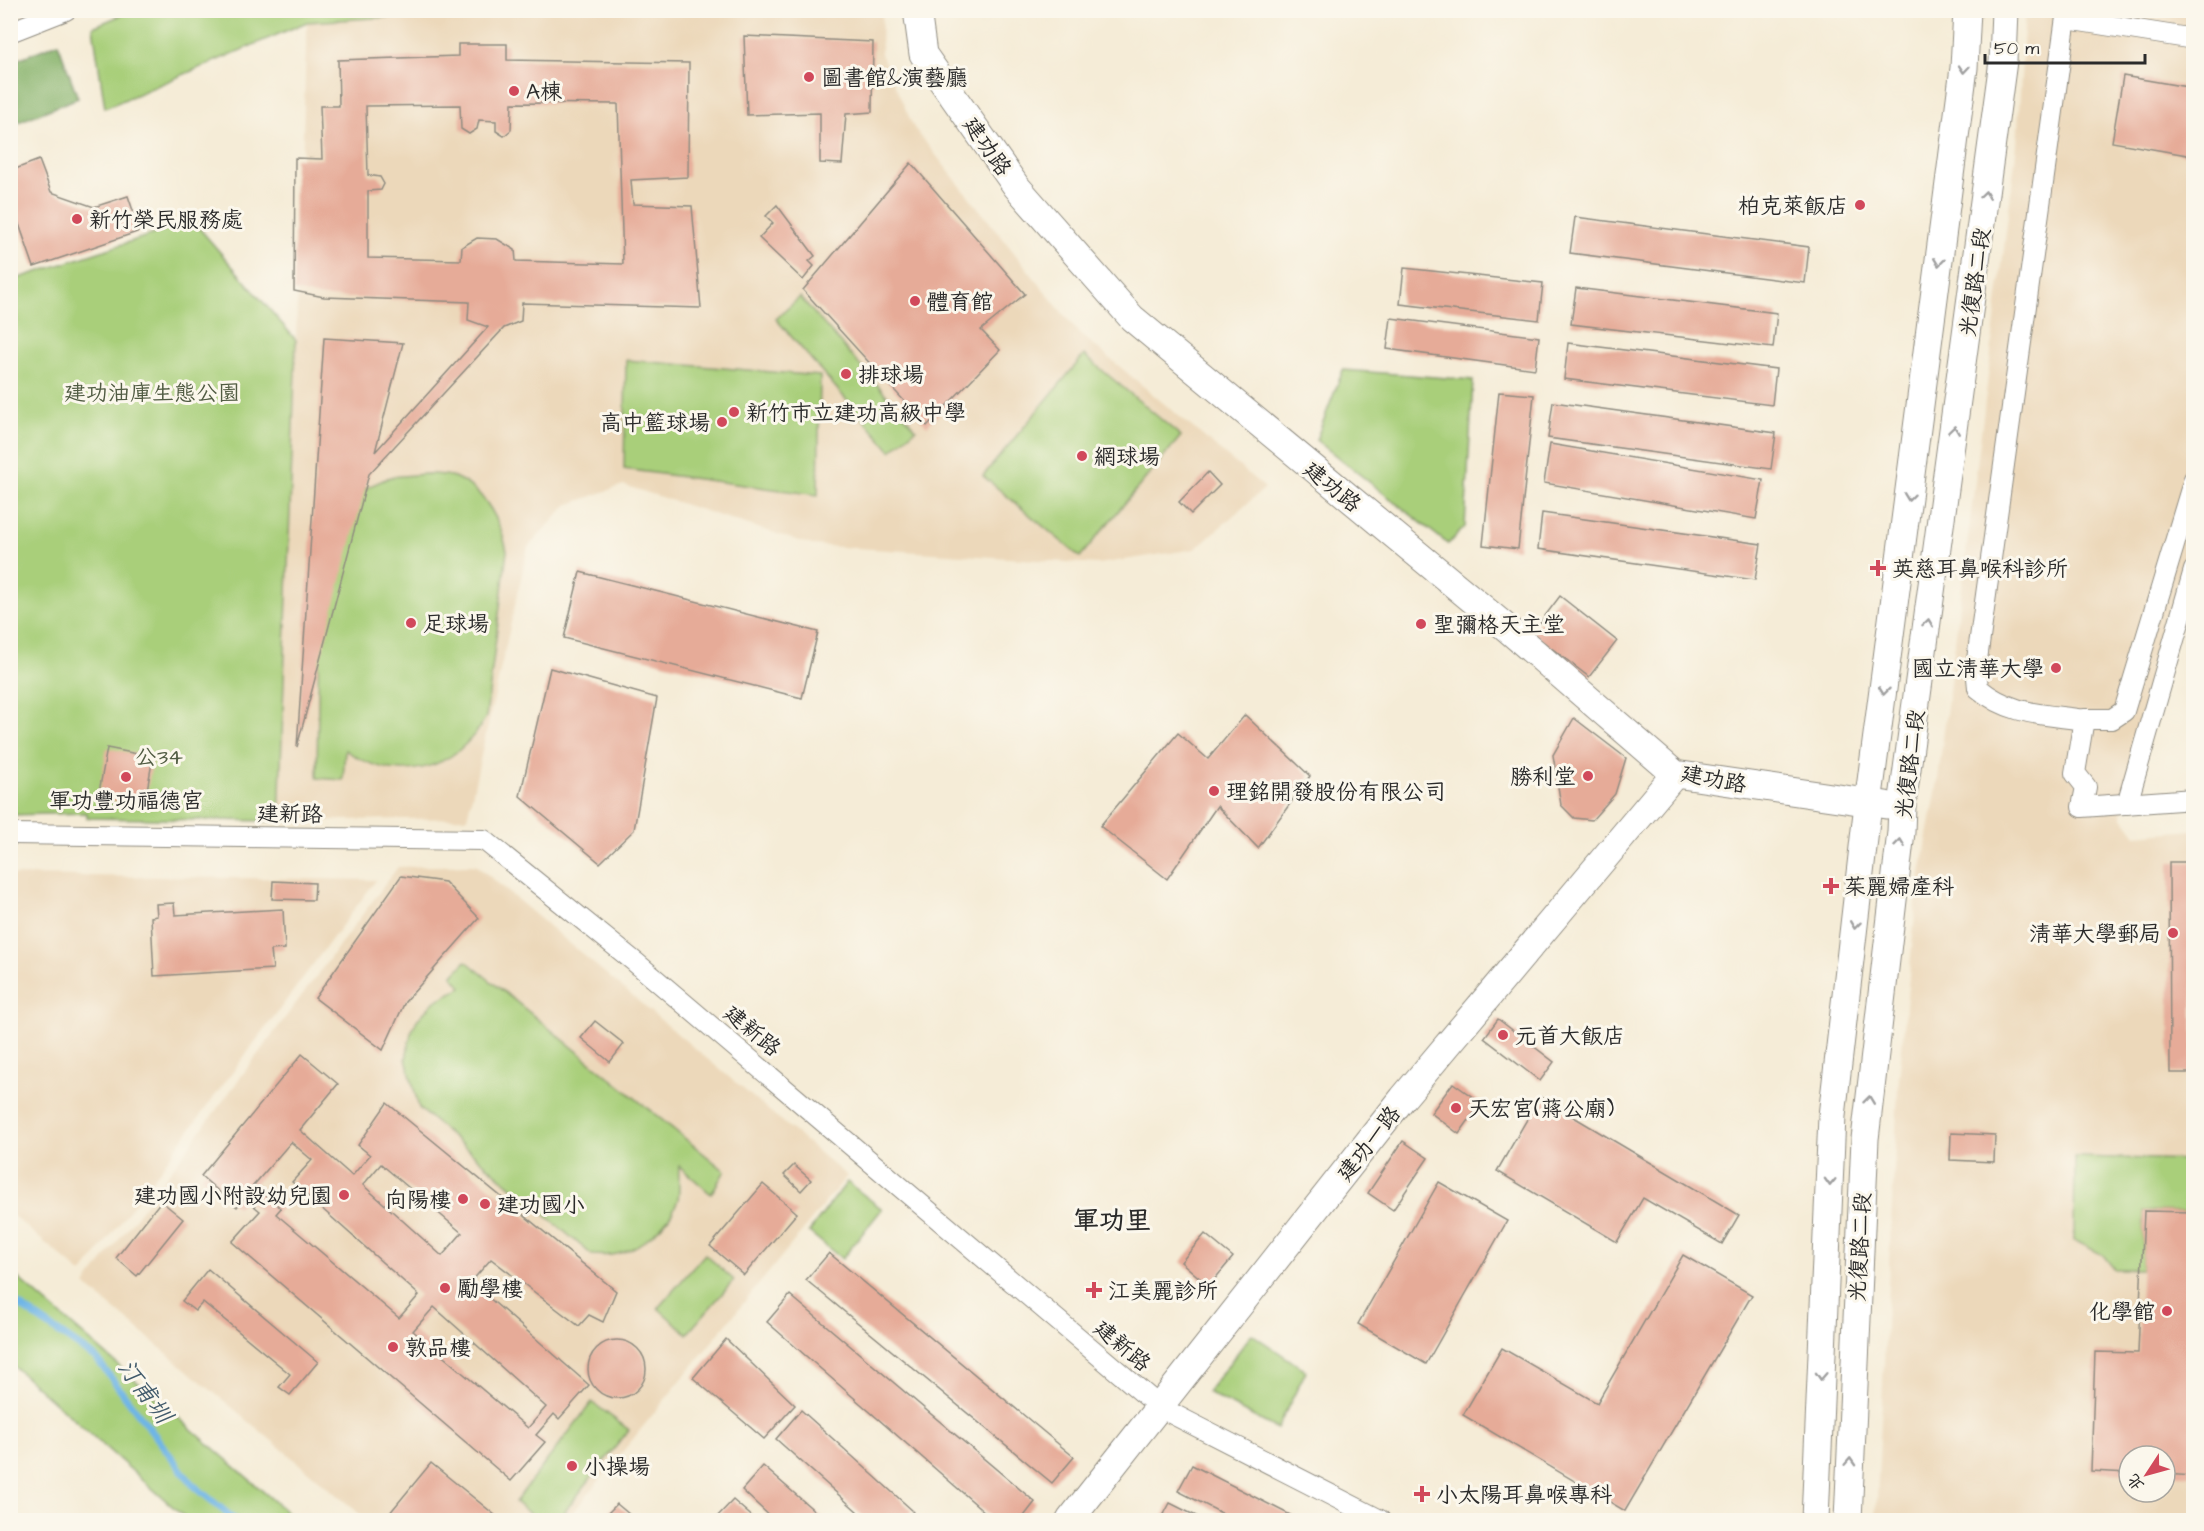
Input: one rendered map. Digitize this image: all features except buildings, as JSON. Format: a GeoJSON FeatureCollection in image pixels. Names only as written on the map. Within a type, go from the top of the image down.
{"type":"FeatureCollection","features":[{"type":"Feature","properties":{"kind":"main road","name":"建功路"},"geometry":{"type":"LineString","coordinates":[[917,10],[923,54],[928,63],[1016,186],[1132,318],[1503,626],[1676,774],[1869,804],[1902,806]]}},
{"type":"Feature","properties":{"kind":"main road","name":"光復路二段"},"geometry":{"type":"LineString","coordinates":[[1815,1521],[1832,1136],[1869,804],[1964,68],[1967,10]]}},
{"type":"Feature","properties":{"kind":"main road","name":"光復路二段"},"geometry":{"type":"LineString","coordinates":[[1848,1521],[1864,1139],[1901,832],[1902,806],[2003,61],[2005,10]]}},
{"type":"Feature","properties":{"kind":"main road","name":"建功一路"},"geometry":{"type":"LineString","coordinates":[[1070,1521],[1161,1408],[1402,1098],[1676,774]]}},
{"type":"Feature","properties":{"kind":"street"},"geometry":{"type":"LineString","coordinates":[[10,32],[66,10]]}},
{"type":"Feature","properties":{"kind":"street"},"geometry":{"type":"LineString","coordinates":[[2193,39],[2067,15],[1976,667],[1978,688],[1995,702],[2016,710],[2084,720],[2112,719],[2124,711],[2193,479]]}},
{"type":"Feature","properties":{"kind":"street"},"geometry":{"type":"LineString","coordinates":[[2127,804],[2193,570]]}},
{"type":"Feature","properties":{"kind":"street"},"geometry":{"type":"LineString","coordinates":[[2084,720],[2075,773],[2086,787],[2082,807],[2193,799]]}},
{"type":"Feature","properties":{"kind":"street","name":"建新路"},"geometry":{"type":"LineString","coordinates":[[10,834],[484,840],[635,962],[1161,1408],[1380,1521]]}},
{"type":"Feature","properties":{"kind":"street"},"geometry":{"type":"LineString","coordinates":[[1832,1136],[1864,1139]]}},
{"type":"Feature","properties":{"kind":"shaded area","name":"新竹市立建功高級中學"},"geometry":{"type":"Polygon","coordinates":[[[455,10],[882,11],[881,54],[914,128],[1077,331],[1265,488],[1195,549],[1098,564],[812,545],[623,485],[567,505],[528,547],[467,818],[279,821],[307,22],[455,10]]]}},
{"type":"Feature","properties":{"kind":"shaded area","name":"國立清華大學"},"geometry":{"type":"Polygon","coordinates":[[[2025,11],[2193,11],[2193,549],[2124,791],[2122,816],[2136,835],[2193,830],[2193,1520],[1876,1520],[1898,1090],[1917,894],[1937,787],[2017,144],[2025,11]]]}},
{"type":"Feature","properties":{"kind":"shaded area","name":"建功國小"},"geometry":{"type":"Polygon","coordinates":[[[476,865],[847,1176],[567,1520],[367,1520],[85,1285],[398,867],[476,865]]]}},
{"type":"Feature","properties":{"kind":"shaded area"},"geometry":{"type":"Polygon","coordinates":[[[11,875],[376,880],[82,1274],[11,1214],[11,875]]]}},
{"type":"Feature","properties":{"kind":"green space"},"geometry":{"type":"Polygon","coordinates":[[[131,11],[493,11],[307,22],[105,108],[93,27],[131,11]]]}},
{"type":"Feature","properties":{"kind":"green space"},"geometry":{"type":"Polygon","coordinates":[[[58,43],[78,98],[11,125],[11,62],[58,43]]]}},
{"type":"Feature","properties":{"kind":"green space","name":"建功油庫生態公園"},"geometry":{"type":"Polygon","coordinates":[[[193,221],[296,340],[279,821],[87,818],[87,813],[11,815],[10,281],[193,221]]]}},
{"type":"Feature","properties":{"kind":"green space","name":"排球場"},"geometry":{"type":"Polygon","coordinates":[[[800,297],[916,429],[891,451],[776,319],[800,297]]]}},
{"type":"Feature","properties":{"kind":"green space","name":"網球場"},"geometry":{"type":"Polygon","coordinates":[[[1084,355],[1181,436],[1080,557],[983,476],[1084,355]]]}},
{"type":"Feature","properties":{"kind":"green space","name":"高中籃球場"},"geometry":{"type":"Polygon","coordinates":[[[626,360],[820,376],[818,495],[624,469],[626,360]]]}},
{"type":"Feature","properties":{"kind":"green space"},"geometry":{"type":"Polygon","coordinates":[[[1343,370],[1473,380],[1465,527],[1448,544],[1316,440],[1343,370]]]}},
{"type":"Feature","properties":{"kind":"green space"},"geometry":{"type":"Polygon","coordinates":[[[426,474],[454,477],[475,490],[496,517],[507,551],[486,717],[473,736],[458,750],[442,761],[424,768],[405,770],[385,768],[365,761],[345,750],[343,780],[317,778],[320,545],[361,490],[390,477],[426,474]]]}},
{"type":"Feature","properties":{"kind":"green space"},"geometry":{"type":"Polygon","coordinates":[[[466,961],[725,1171],[711,1194],[679,1166],[678,1199],[661,1227],[642,1243],[621,1253],[592,1255],[419,1108],[406,1059],[411,1033],[417,1020],[435,1001],[462,987],[452,976],[466,961]]]}},
{"type":"Feature","properties":{"kind":"green space"},"geometry":{"type":"Polygon","coordinates":[[[2075,1157],[2193,1160],[2193,1212],[2144,1211],[2142,1269],[2114,1269],[2103,1255],[2074,1240],[2075,1157]]]}},
{"type":"Feature","properties":{"kind":"green space"},"geometry":{"type":"Polygon","coordinates":[[[847,1182],[882,1209],[842,1259],[809,1232],[847,1182]]]}},
{"type":"Feature","properties":{"kind":"green space"},"geometry":{"type":"Polygon","coordinates":[[[705,1254],[734,1280],[687,1334],[658,1308],[705,1254]]]}},
{"type":"Feature","properties":{"kind":"green space"},"geometry":{"type":"Polygon","coordinates":[[[11,1272],[296,1520],[188,1520],[11,1364],[11,1272]]]}},
{"type":"Feature","properties":{"kind":"green space"},"geometry":{"type":"Polygon","coordinates":[[[1252,1334],[1306,1371],[1277,1429],[1207,1392],[1252,1334]]]}},
{"type":"Feature","properties":{"kind":"green space","name":"小操場"},"geometry":{"type":"Polygon","coordinates":[[[592,1402],[629,1430],[558,1520],[538,1520],[515,1502],[592,1402]]]}},
{"type":"Feature","properties":{"kind":"waterway","name":"汀甫圳"},"geometry":{"type":"LineString","coordinates":[[10,1299],[96,1358],[192,1484],[235,1520]]}},
{"type":"Feature","properties":{"kind":"place","name":"圖書館&演藝廳"},"geometry":{"type":"Point","coordinates":[809,77]}},
{"type":"Feature","properties":{"kind":"place","name":"A棟"},"geometry":{"type":"Point","coordinates":[514,91]}},
{"type":"Feature","properties":{"kind":"place","name":"柏克萊飯店"},"geometry":{"type":"Point","coordinates":[1860,205]}},
{"type":"Feature","properties":{"kind":"place","name":"新竹榮民服務處"},"geometry":{"type":"Point","coordinates":[77,219]}},
{"type":"Feature","properties":{"kind":"place","name":"體育館"},"geometry":{"type":"Point","coordinates":[915,301]}},
{"type":"Feature","properties":{"kind":"place","name":"排球場"},"geometry":{"type":"Point","coordinates":[846,374]}},
{"type":"Feature","properties":{"kind":"place","name":"新竹市立建功高級中學"},"geometry":{"type":"Point","coordinates":[734,412]}},
{"type":"Feature","properties":{"kind":"place","name":"高中籃球場"},"geometry":{"type":"Point","coordinates":[722,422]}},
{"type":"Feature","properties":{"kind":"place","name":"網球場"},"geometry":{"type":"Point","coordinates":[1082,456]}},
{"type":"Feature","properties":{"kind":"place","name":"英慈耳鼻喉科診所"},"geometry":{"type":"Point","coordinates":[1878,568]}},
{"type":"Feature","properties":{"kind":"place","name":"足球場"},"geometry":{"type":"Point","coordinates":[411,623]}},
{"type":"Feature","properties":{"kind":"place","name":"聖彌格天主堂"},"geometry":{"type":"Point","coordinates":[1421,624]}},
{"type":"Feature","properties":{"kind":"place","name":"國立清華大學"},"geometry":{"type":"Point","coordinates":[2056,668]}},
{"type":"Feature","properties":{"kind":"place","name":"勝利堂"},"geometry":{"type":"Point","coordinates":[1588,776]}},
{"type":"Feature","properties":{"kind":"place","name":"軍功豐功福德宮"},"geometry":{"type":"Point","coordinates":[126,777]}},
{"type":"Feature","properties":{"kind":"place","name":"理銘開發股份有限公司"},"geometry":{"type":"Point","coordinates":[1214,791]}},
{"type":"Feature","properties":{"kind":"place","name":"茱麗婦產科"},"geometry":{"type":"Point","coordinates":[1831,886]}},
{"type":"Feature","properties":{"kind":"place","name":"清華大學郵局"},"geometry":{"type":"Point","coordinates":[2173,933]}},
{"type":"Feature","properties":{"kind":"place","name":"元首大飯店"},"geometry":{"type":"Point","coordinates":[1503,1035]}},
{"type":"Feature","properties":{"kind":"place","name":"天宏宮(蔣公廟)"},"geometry":{"type":"Point","coordinates":[1456,1108]}},
{"type":"Feature","properties":{"kind":"place","name":"建功國小附設幼兒園"},"geometry":{"type":"Point","coordinates":[344,1195]}},
{"type":"Feature","properties":{"kind":"place","name":"向陽樓"},"geometry":{"type":"Point","coordinates":[463,1199]}},
{"type":"Feature","properties":{"kind":"place","name":"建功國小"},"geometry":{"type":"Point","coordinates":[485,1204]}},
{"type":"Feature","properties":{"kind":"place","name":"勵學樓"},"geometry":{"type":"Point","coordinates":[445,1288]}},
{"type":"Feature","properties":{"kind":"place","name":"江美麗診所"},"geometry":{"type":"Point","coordinates":[1094,1290]}},
{"type":"Feature","properties":{"kind":"place","name":"化學館"},"geometry":{"type":"Point","coordinates":[2167,1311]}},
{"type":"Feature","properties":{"kind":"place","name":"敦品樓"},"geometry":{"type":"Point","coordinates":[393,1347]}},
{"type":"Feature","properties":{"kind":"place","name":"小操場"},"geometry":{"type":"Point","coordinates":[572,1466]}},
{"type":"Feature","properties":{"kind":"place","name":"小太陽耳鼻喉專科"},"geometry":{"type":"Point","coordinates":[1422,1494]}},
{"type":"Feature","properties":{"kind":"district","name":"軍功里"},"geometry":{"type":"Point","coordinates":[1112,1220]}},
{"type":"Feature","properties":{"kind":"park label","name":"公34"},"geometry":{"type":"Point","coordinates":[159,756]}}]}
